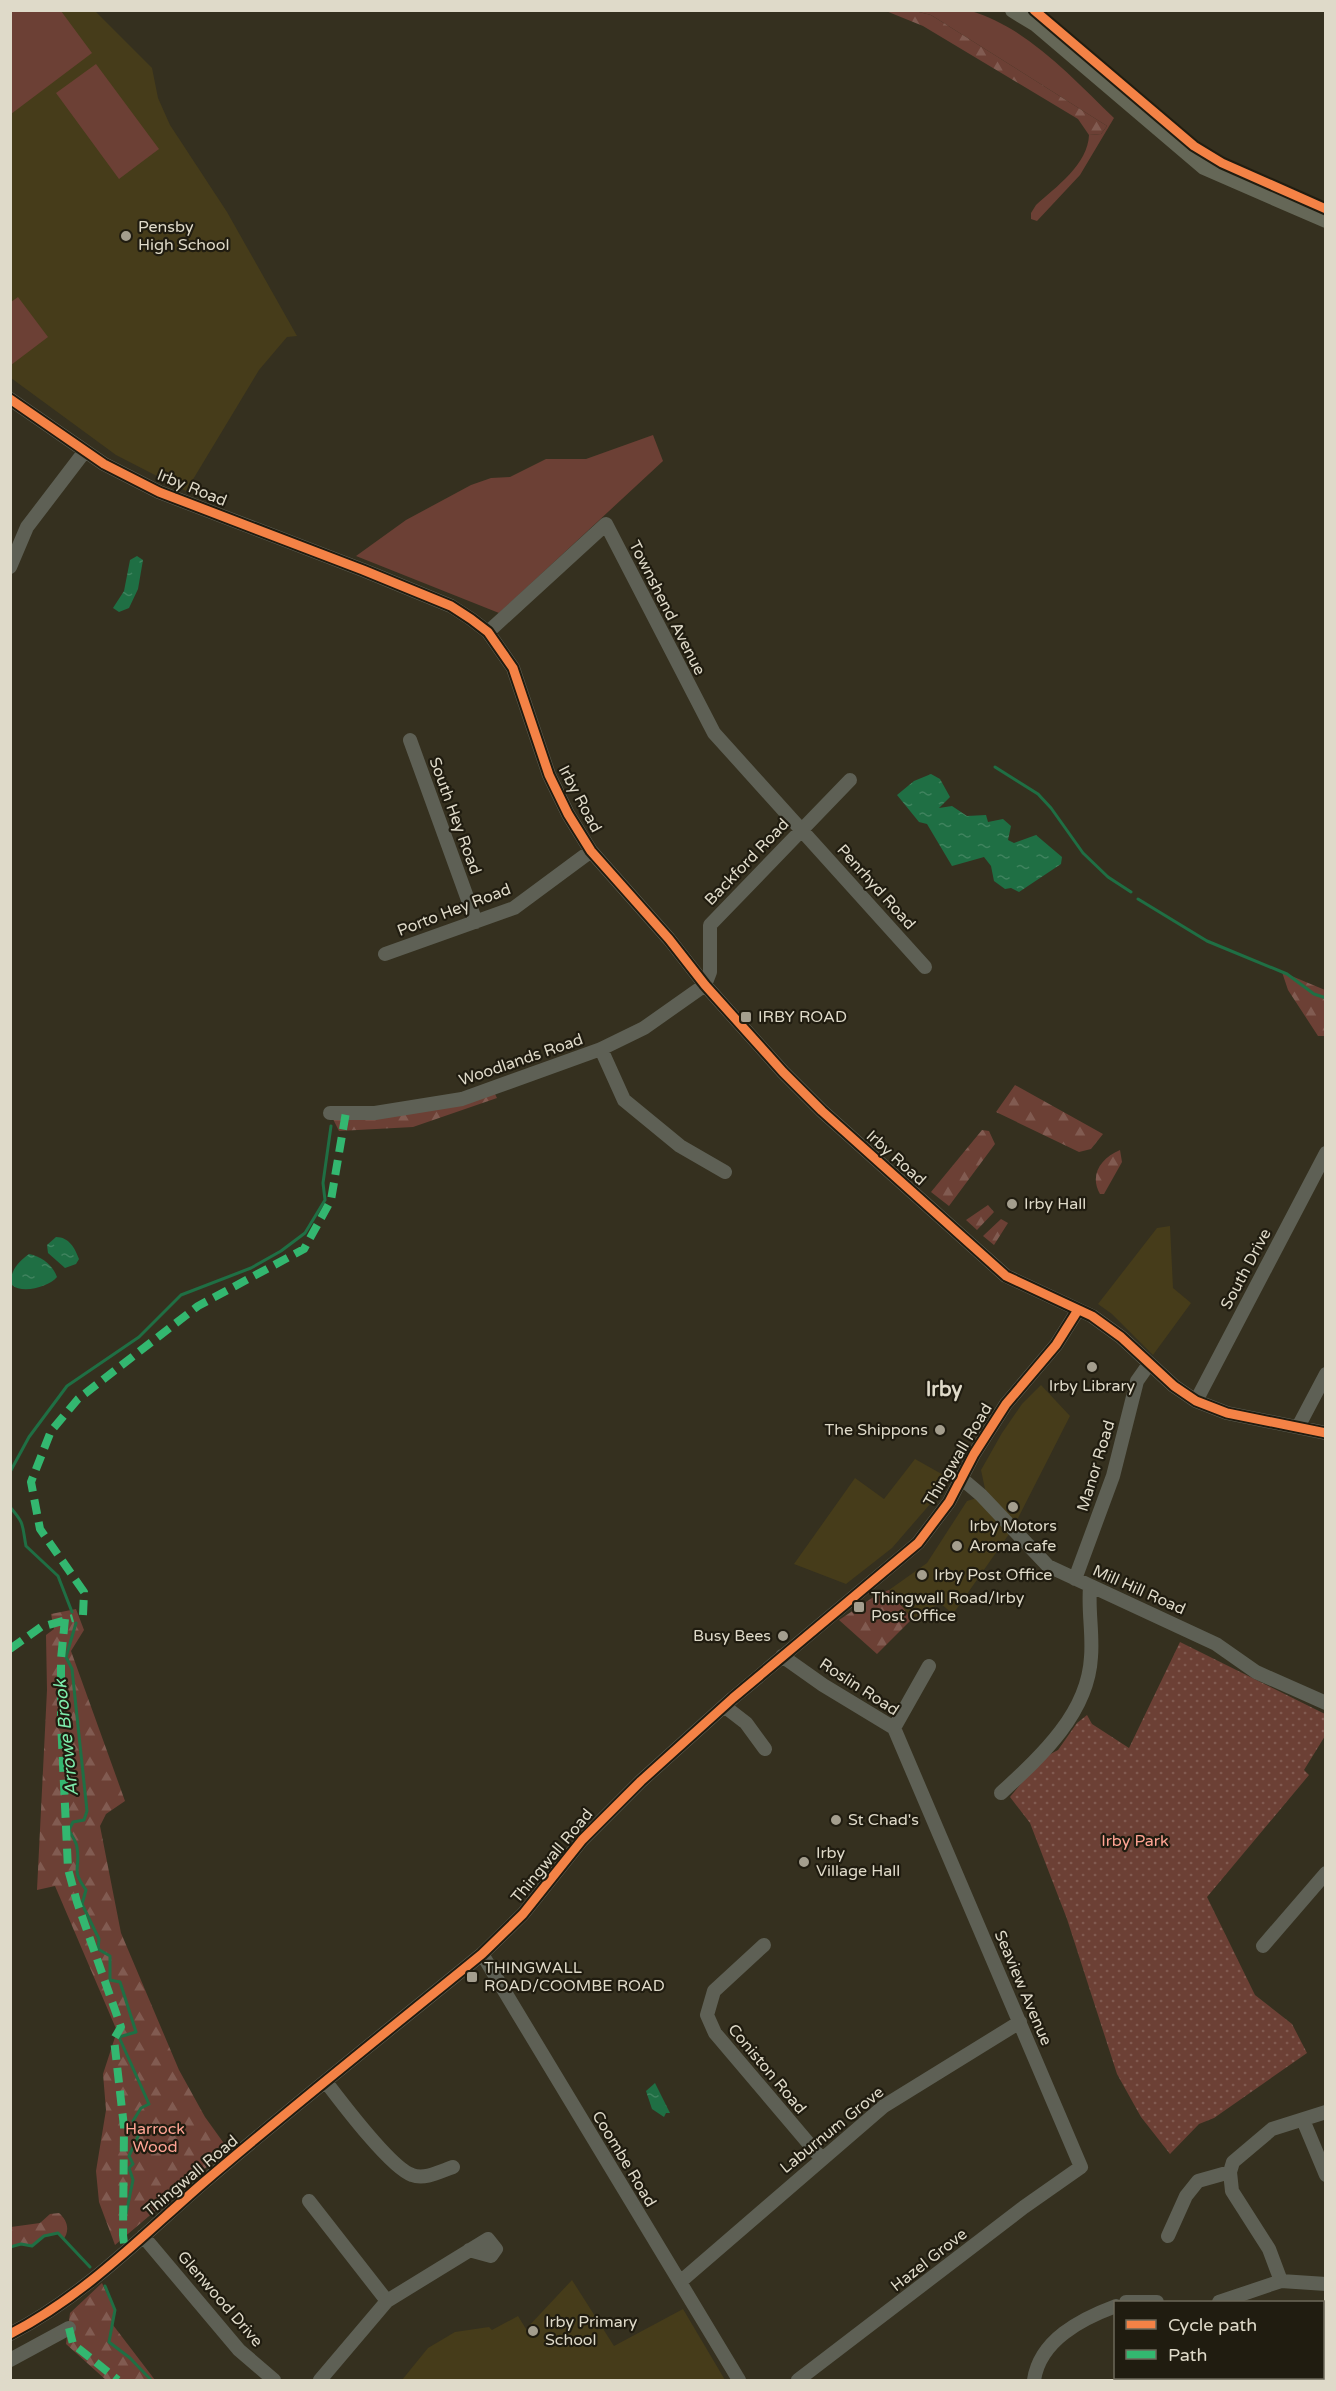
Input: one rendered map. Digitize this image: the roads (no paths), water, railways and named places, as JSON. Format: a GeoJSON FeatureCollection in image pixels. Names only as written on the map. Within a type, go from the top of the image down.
{"type":"FeatureCollection","features":[{"type":"Feature","properties":{"kind":"main road"},"geometry":{"type":"LineString","coordinates":[[1013,10],[1036,24],[1204,167],[1326,220]]}},
{"type":"Feature","properties":{"kind":"street","name":"Irby Road"},"geometry":{"type":"LineString","coordinates":[[10,399],[85,451],[159,492],[451,606],[488,632],[513,668],[549,775],[568,814],[591,852],[669,939],[705,985],[814,1104],[1006,1276],[1092,1316],[1121,1337],[1174,1386],[1196,1401],[1227,1413],[1326,1433]]}},
{"type":"Feature","properties":{"kind":"street"},"geometry":{"type":"LineString","coordinates":[[10,567],[27,527],[85,451]]}},
{"type":"Feature","properties":{"kind":"street","name":"Townshend Avenue"},"geometry":{"type":"LineString","coordinates":[[488,632],[606,524],[714,733],[802,829]]}},
{"type":"Feature","properties":{"kind":"street","name":"South Hey Road"},"geometry":{"type":"LineString","coordinates":[[410,740],[476,922]]}},
{"type":"Feature","properties":{"kind":"street","name":"South Hey Road"},"geometry":{"type":"LineString","coordinates":[[401,759],[415,755]]}},
{"type":"Feature","properties":{"kind":"street","name":"Backford Road"},"geometry":{"type":"LineString","coordinates":[[705,985],[710,972],[710,925],[850,780]]}},
{"type":"Feature","properties":{"kind":"street","name":"Penrhyd Road"},"geometry":{"type":"LineString","coordinates":[[802,829],[925,967]]}},
{"type":"Feature","properties":{"kind":"street","name":"Porto Hey Road"},"geometry":{"type":"LineString","coordinates":[[385,954],[514,908],[591,852]]}},
{"type":"Feature","properties":{"kind":"street","name":"Woodlands Road"},"geometry":{"type":"LineString","coordinates":[[330,1113],[375,1113],[462,1099],[601,1049],[644,1028],[705,985]]}},
{"type":"Feature","properties":{"kind":"street"},"geometry":{"type":"LineString","coordinates":[[601,1049],[624,1100],[680,1146],[725,1172]]}},
{"type":"Feature","properties":{"kind":"street","name":"South Drive"},"geometry":{"type":"LineString","coordinates":[[1196,1401],[1326,1153]]}},
{"type":"Feature","properties":{"kind":"street","name":"Thingwall Road"},"geometry":{"type":"LineString","coordinates":[[10,2334],[46,2316],[72,2298],[326,2082],[482,1954],[523,1914],[582,1840],[641,1781],[782,1656],[910,1552],[949,1502],[1006,1404],[1056,1345],[1078,1310]]}},
{"type":"Feature","properties":{"kind":"street","name":"Manor Road"},"geometry":{"type":"LineString","coordinates":[[1075,1579],[1113,1476],[1137,1381],[1149,1364]]}},
{"type":"Feature","properties":{"kind":"street"},"geometry":{"type":"LineString","coordinates":[[1298,1427],[1326,1374]]}},
{"type":"Feature","properties":{"kind":"street","name":"Mill Hill Road"},"geometry":{"type":"LineString","coordinates":[[961,1478],[981,1495],[1048,1566],[1216,1644],[1256,1672],[1326,1703]]}},
{"type":"Feature","properties":{"kind":"street"},"geometry":{"type":"LineString","coordinates":[[1001,1793],[1069,1721],[1078,1706],[1086,1686],[1091,1657],[1088,1611],[1090,1587]]}},
{"type":"Feature","properties":{"kind":"street","name":"Roslin Road"},"geometry":{"type":"LineString","coordinates":[[782,1656],[823,1685],[894,1728],[934,1822]]}},
{"type":"Feature","properties":{"kind":"street"},"geometry":{"type":"LineString","coordinates":[[894,1728],[929,1666]]}},
{"type":"Feature","properties":{"kind":"street"},"geometry":{"type":"LineString","coordinates":[[724,1706],[746,1723],[765,1749]]}},
{"type":"Feature","properties":{"kind":"street","name":"Seaview Avenue"},"geometry":{"type":"LineString","coordinates":[[934,1822],[1081,2168]]}},
{"type":"Feature","properties":{"kind":"street"},"geometry":{"type":"LineString","coordinates":[[1263,1946],[1326,1873]]}},
{"type":"Feature","properties":{"kind":"street","name":"Coniston Road"},"geometry":{"type":"LineString","coordinates":[[764,1945],[714,1991],[707,2008],[707,2015],[715,2033],[821,2158]]}},
{"type":"Feature","properties":{"kind":"street","name":"Coombe Road"},"geometry":{"type":"LineString","coordinates":[[482,1954],[739,2380]]}},
{"type":"Feature","properties":{"kind":"street","name":"Laburnum Grove"},"geometry":{"type":"LineString","coordinates":[[680,2282],[884,2106],[1020,2022]]}},
{"type":"Feature","properties":{"kind":"street"},"geometry":{"type":"LineString","coordinates":[[326,2082],[361,2127],[406,2172],[423,2177],[453,2167]]}},
{"type":"Feature","properties":{"kind":"street"},"geometry":{"type":"LineString","coordinates":[[1281,2281],[1269,2249],[1232,2191],[1230,2172],[1233,2162],[1272,2129],[1326,2112]]}},
{"type":"Feature","properties":{"kind":"street"},"geometry":{"type":"LineString","coordinates":[[1303,2120],[1326,2175]]}},
{"type":"Feature","properties":{"kind":"street","name":"Hazel Grove"},"geometry":{"type":"LineString","coordinates":[[798,2380],[1024,2207],[1081,2168]]}},
{"type":"Feature","properties":{"kind":"street"},"geometry":{"type":"LineString","coordinates":[[1168,2236],[1186,2196],[1198,2181],[1230,2172]]}},
{"type":"Feature","properties":{"kind":"street"},"geometry":{"type":"LineString","coordinates":[[309,2201],[387,2301]]}},
{"type":"Feature","properties":{"kind":"street","name":"Glenwood Drive"},"geometry":{"type":"LineString","coordinates":[[143,2236],[239,2350],[274,2380]]}},
{"type":"Feature","properties":{"kind":"street"},"geometry":{"type":"LineString","coordinates":[[320,2380],[387,2301],[469,2250]]}},
{"type":"Feature","properties":{"kind":"street"},"geometry":{"type":"LineString","coordinates":[[1222,2301],[1281,2281],[1326,2284]]}},
{"type":"Feature","properties":{"kind":"street"},"geometry":{"type":"LineString","coordinates":[[1030,2379],[1047,2349],[1064,2333],[1092,2314],[1114,2307]]}},
{"type":"Feature","properties":{"kind":"street"},"geometry":{"type":"LineString","coordinates":[[10,2360],[69,2328]]}},
{"type":"Feature","properties":{"kind":"water"},"geometry":{"type":"Polygon","coordinates":[[[137,556],[143,560],[138,589],[129,608],[119,612],[113,608],[124,591],[130,560],[137,556]]]}},
{"type":"Feature","properties":{"kind":"water"},"geometry":{"type":"Polygon","coordinates":[[[931,774],[940,779],[950,797],[939,808],[952,806],[967,816],[986,815],[988,822],[1003,819],[1011,826],[1008,840],[1014,843],[1036,835],[1062,857],[1061,864],[1019,892],[1011,888],[1005,889],[994,881],[991,866],[984,857],[952,866],[927,824],[919,822],[897,795],[914,781],[931,774]]]}},
{"type":"Feature","properties":{"kind":"water"},"geometry":{"type":"Polygon","coordinates":[[[56,1237],[65,1239],[73,1247],[79,1259],[76,1264],[65,1268],[48,1253],[47,1245],[56,1237]]]}},
{"type":"Feature","properties":{"kind":"water"},"geometry":{"type":"Polygon","coordinates":[[[29,1254],[46,1262],[57,1277],[48,1284],[35,1288],[16,1288],[11,1281],[15,1268],[29,1254]]]}},
{"type":"Feature","properties":{"kind":"water"},"geometry":{"type":"Polygon","coordinates":[[[655,2083],[670,2113],[666,2113],[664,2117],[652,2109],[646,2091],[655,2083]]]}},
{"type":"Feature","properties":{"kind":"waterway"},"geometry":{"type":"LineString","coordinates":[[995,767],[1038,794],[1051,808],[1083,853],[1108,877],[1131,892]]}},
{"type":"Feature","properties":{"kind":"waterway"},"geometry":{"type":"LineString","coordinates":[[1138,899],[1207,941],[1287,974],[1314,994],[1326,998]]}},
{"type":"Feature","properties":{"kind":"waterway","name":"Arrowe Brook"},"geometry":{"type":"LineString","coordinates":[[10,1472],[29,1437],[67,1386],[139,1337],[181,1295],[251,1268],[281,1251],[305,1233],[325,1200],[323,1183],[331,1126]]}},
{"type":"Feature","properties":{"kind":"waterway","name":"Arrowe Brook"},"geometry":{"type":"LineString","coordinates":[[10,1507],[21,1521],[26,1546],[58,1576],[72,1612]]}},
{"type":"Feature","properties":{"kind":"waterway","name":"Arrowe Brook"},"geometry":{"type":"LineString","coordinates":[[76,1623],[66,1657],[72,1669],[87,1811],[84,1820],[73,1822],[69,1830],[77,1846],[78,1877],[86,1890],[82,1904],[99,1939],[98,1949],[110,1956],[110,1980],[120,1982],[136,2032],[119,2037],[149,2104],[141,2108],[133,2121],[140,2132],[129,2156],[133,2164],[129,2168],[133,2180],[126,2214]]}},
{"type":"Feature","properties":{"kind":"waterway"},"geometry":{"type":"LineString","coordinates":[[10,2247],[21,2244],[32,2246],[44,2236],[58,2233],[90,2267]]}},
{"type":"Feature","properties":{"kind":"waterway","name":"Arrowe Brook"},"geometry":{"type":"LineString","coordinates":[[105,2286],[115,2310],[109,2342],[130,2358],[151,2380]]}},
{"type":"Feature","properties":{"kind":"place","name":"Pensby High School"},"geometry":{"type":"Point","coordinates":[126,236]}},
{"type":"Feature","properties":{"kind":"place","name":"IRBY ROAD"},"geometry":{"type":"Point","coordinates":[746,1017]}},
{"type":"Feature","properties":{"kind":"place","name":"Irby Hall"},"geometry":{"type":"Point","coordinates":[1012,1204]}},
{"type":"Feature","properties":{"kind":"place","name":"Irby Library"},"geometry":{"type":"Point","coordinates":[1092,1367]}},
{"type":"Feature","properties":{"kind":"place","name":"The Shippons"},"geometry":{"type":"Point","coordinates":[940,1430]}},
{"type":"Feature","properties":{"kind":"place","name":"Irby Motors"},"geometry":{"type":"Point","coordinates":[1013,1507]}},
{"type":"Feature","properties":{"kind":"place","name":"Aroma cafe"},"geometry":{"type":"Point","coordinates":[957,1546]}},
{"type":"Feature","properties":{"kind":"place","name":"Irby Post Office"},"geometry":{"type":"Point","coordinates":[922,1575]}},
{"type":"Feature","properties":{"kind":"place","name":"Thingwall Road/Irby Post Office"},"geometry":{"type":"Point","coordinates":[859,1607]}},
{"type":"Feature","properties":{"kind":"place","name":"Busy Bees"},"geometry":{"type":"Point","coordinates":[783,1636]}},
{"type":"Feature","properties":{"kind":"place","name":"St Chad's"},"geometry":{"type":"Point","coordinates":[836,1820]}},
{"type":"Feature","properties":{"kind":"place","name":"Irby Village Hall"},"geometry":{"type":"Point","coordinates":[804,1862]}},
{"type":"Feature","properties":{"kind":"place","name":"THINGWALL ROAD/COOMBE ROAD"},"geometry":{"type":"Point","coordinates":[472,1977]}},
{"type":"Feature","properties":{"kind":"place","name":"Irby Primary School"},"geometry":{"type":"Point","coordinates":[533,2331]}},
{"type":"Feature","properties":{"kind":"district","name":"Irby"},"geometry":{"type":"Point","coordinates":[944,1390]}},
{"type":"Feature","properties":{"kind":"park label","name":"Irby Park"},"geometry":{"type":"Point","coordinates":[1135,1841]}},
{"type":"Feature","properties":{"kind":"park label","name":"Harrock Wood"},"geometry":{"type":"Point","coordinates":[155,2138]}}]}
